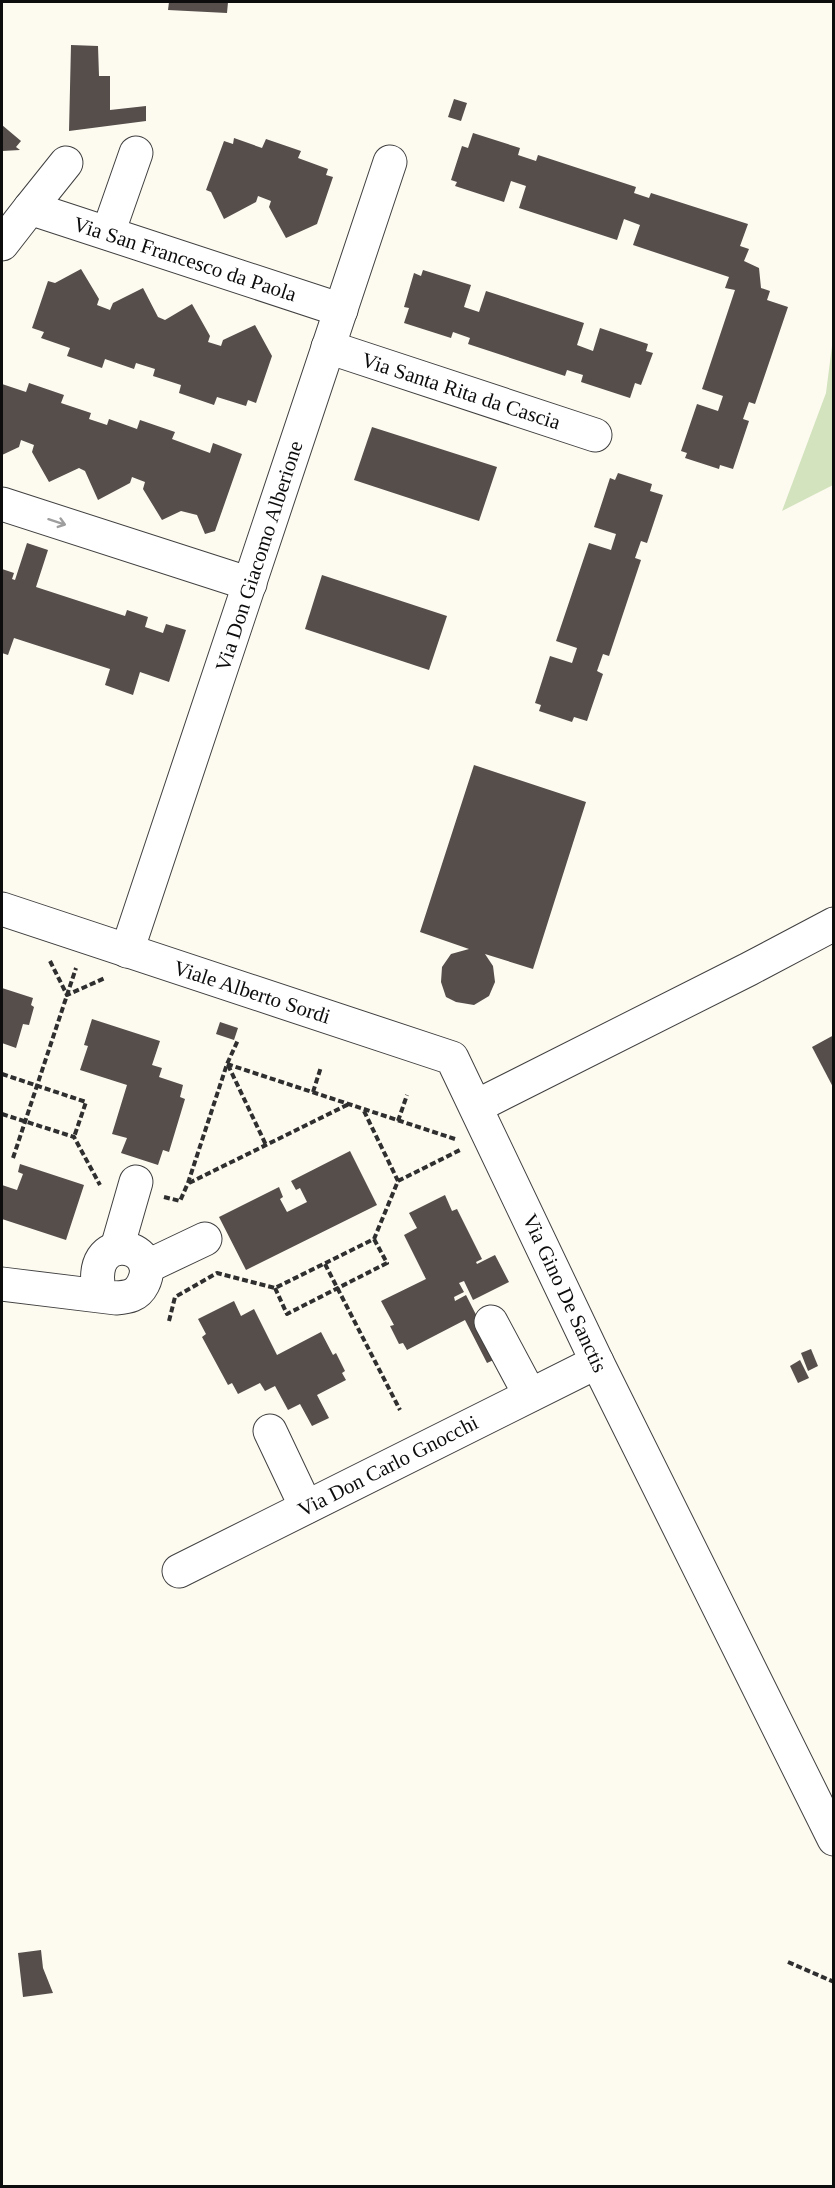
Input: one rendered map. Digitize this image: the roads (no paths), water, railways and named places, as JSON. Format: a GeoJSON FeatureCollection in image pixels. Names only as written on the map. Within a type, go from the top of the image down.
{"type":"FeatureCollection","features":[{"type":"Feature","properties":{"kind":"street"},"geometry":{"type":"LineString","coordinates":[[108,233],[136,153]]}},
{"type":"Feature","properties":{"kind":"street","name":"Via Don Giacomo Alberione"},"geometry":{"type":"LineString","coordinates":[[119,963],[250,584],[390,162]]}},
{"type":"Feature","properties":{"kind":"street"},"geometry":{"type":"LineString","coordinates":[[2,244],[66,163]]}},
{"type":"Feature","properties":{"kind":"street","name":"Via San Francesco da Paola"},"geometry":{"type":"LineString","coordinates":[[30,208],[340,310]]}},
{"type":"Feature","properties":{"kind":"street","name":"Via Santa Rita da Cascia"},"geometry":{"type":"LineString","coordinates":[[328,347],[595,435]]}},
{"type":"Feature","properties":{"kind":"street"},"geometry":{"type":"LineString","coordinates":[[2,504],[250,584]]}},
{"type":"Feature","properties":{"kind":"street","name":"Viale Alberto Sordi"},"geometry":{"type":"LineString","coordinates":[[2,909],[119,963],[453,1058],[477,1106]]}},
{"type":"Feature","properties":{"kind":"street"},"geometry":{"type":"LineString","coordinates":[[477,1106],[834,924]]}},
{"type":"Feature","properties":{"kind":"street","name":"Via Gino De Sanctis"},"geometry":{"type":"LineString","coordinates":[[477,1106],[597,1362],[834,1839]]}},
{"type":"Feature","properties":{"kind":"street"},"geometry":{"type":"LineString","coordinates":[[117,1248],[147,1189]]}},
{"type":"Feature","properties":{"kind":"street"},"geometry":{"type":"LineString","coordinates":[[146,1268],[205,1239]]}},
{"type":"Feature","properties":{"kind":"street"},"geometry":{"type":"LineString","coordinates":[[2,1284],[116,1298],[131,1297],[141,1289],[146,1278],[143,1258],[128,1248],[117,1248],[106,1253],[99,1264],[96,1280],[100,1295]]}},
{"type":"Feature","properties":{"kind":"street"},"geometry":{"type":"LineString","coordinates":[[491,1322],[530,1395]]}},
{"type":"Feature","properties":{"kind":"street","name":"Via Don Carlo Gnocchi"},"geometry":{"type":"LineString","coordinates":[[179,1571],[597,1362]]}},
{"type":"Feature","properties":{"kind":"street"},"geometry":{"type":"LineString","coordinates":[[270,1431],[306,1507]]}}]}
